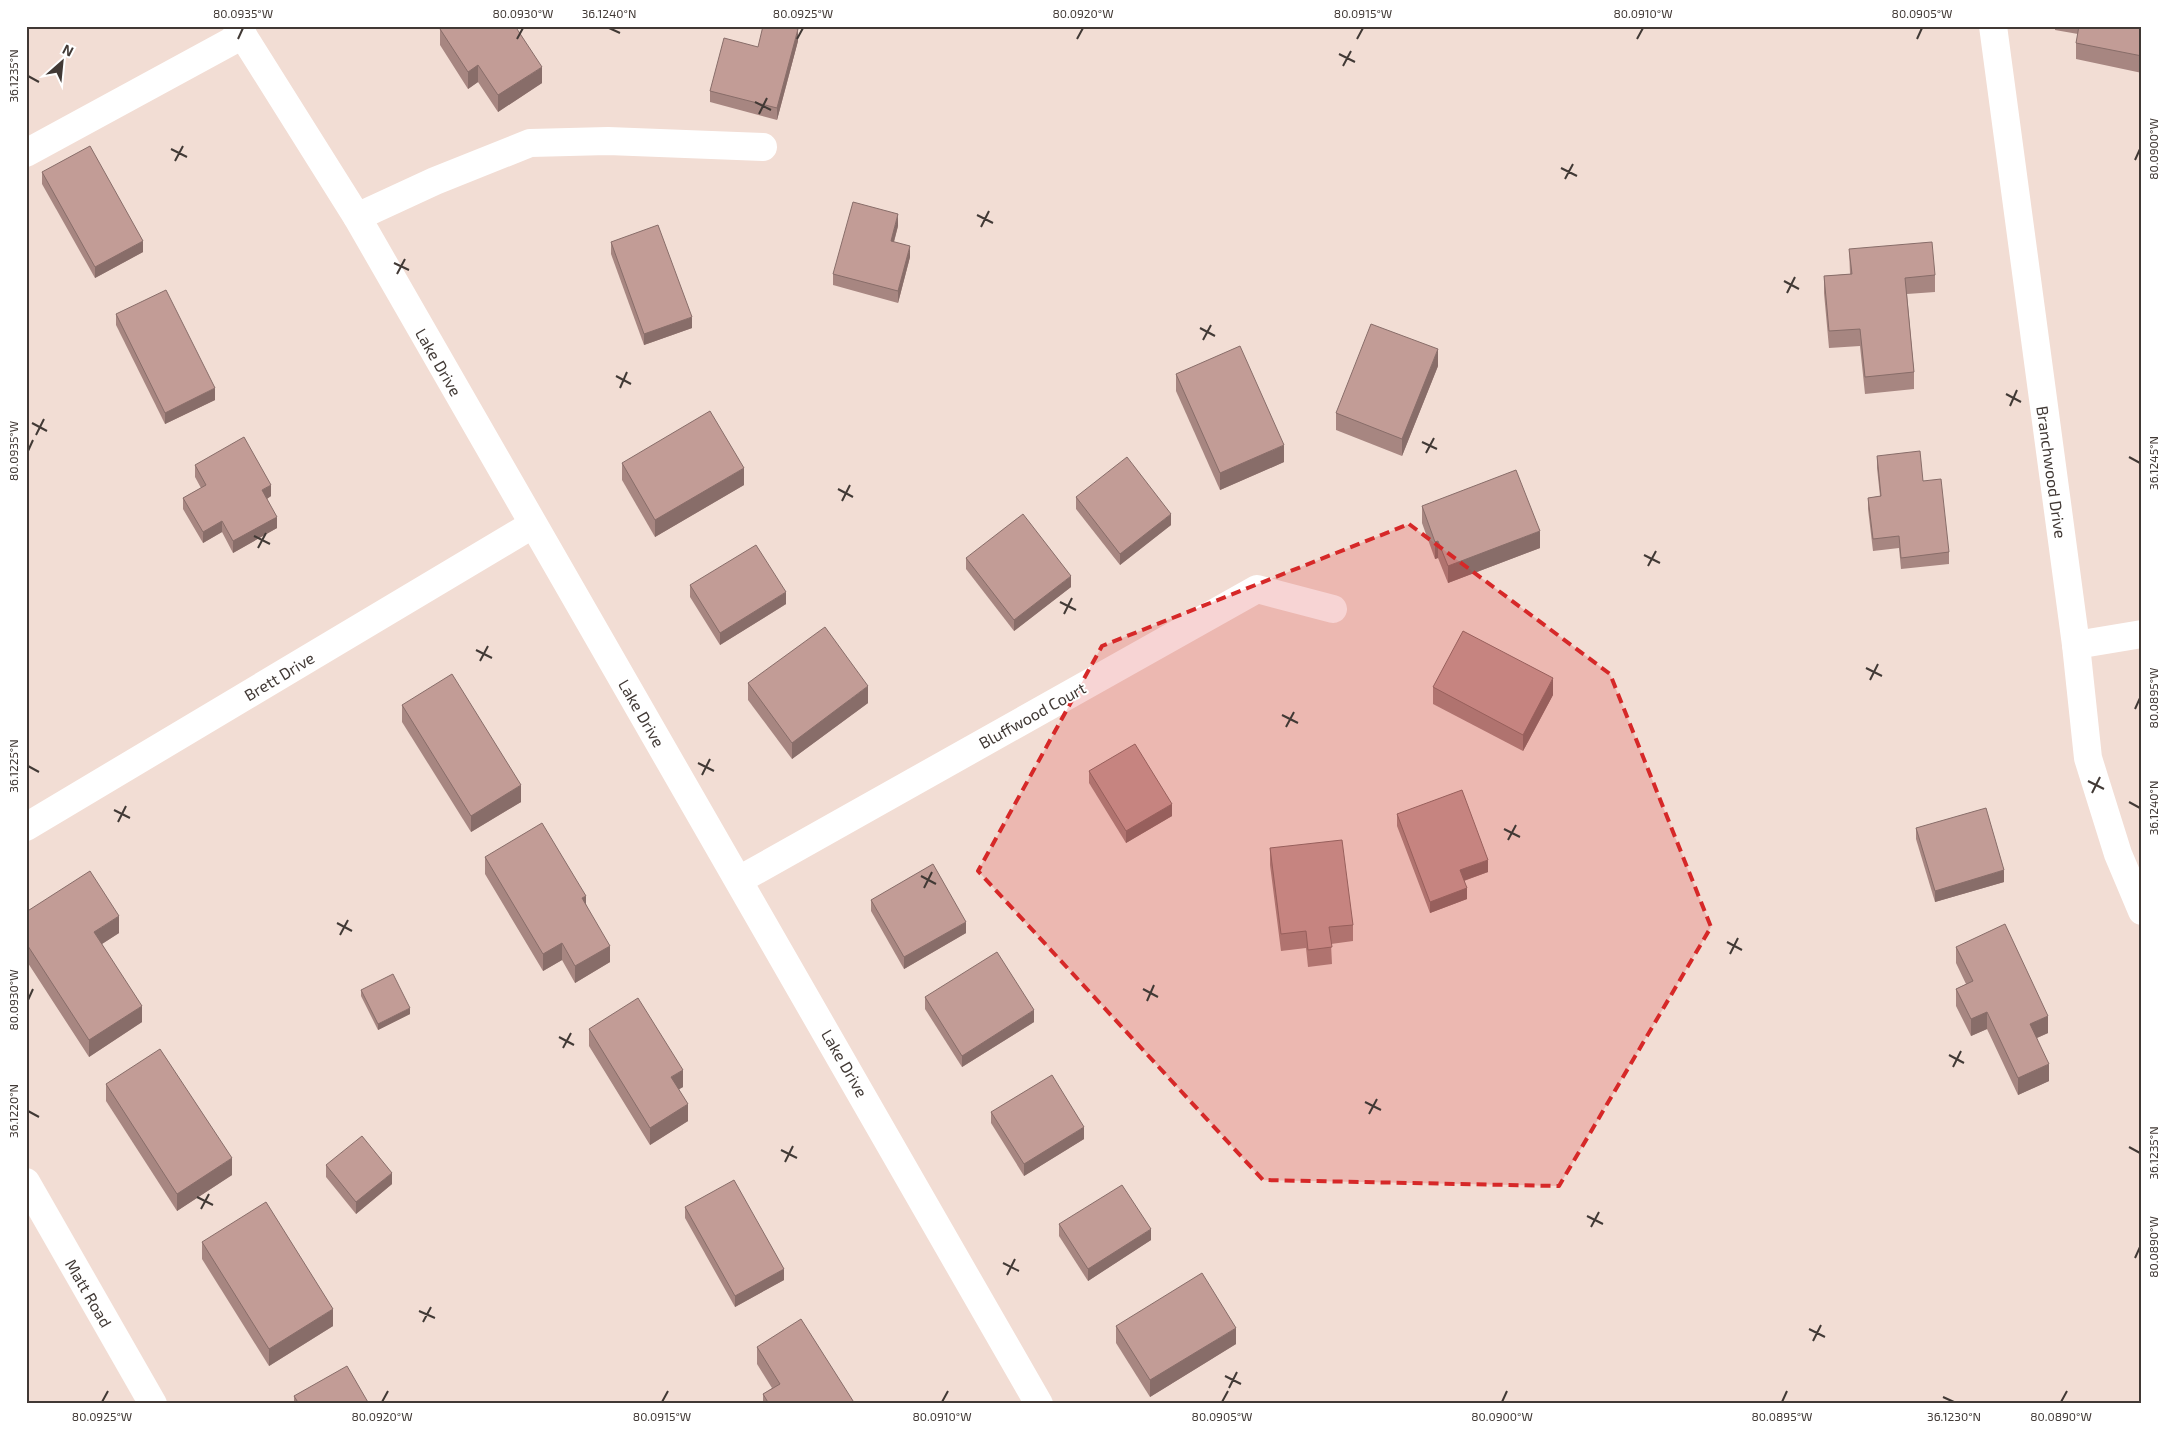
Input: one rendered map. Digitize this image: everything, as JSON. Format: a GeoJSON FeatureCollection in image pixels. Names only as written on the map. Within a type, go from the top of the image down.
{"type":"FeatureCollection","features":[{"type":"Feature","properties":{"kind":"street","name":"Branchwood Drive"},"geometry":{"type":"LineString","coordinates":[[1993,26],[2076,645],[2088,758],[2118,854],[2142,910]]}},
{"type":"Feature","properties":{"kind":"street"},"geometry":{"type":"LineString","coordinates":[[26,153],[240,31]]}},
{"type":"Feature","properties":{"kind":"street","name":"Lake Drive"},"geometry":{"type":"LineString","coordinates":[[240,31],[357,217],[532,525],[739,880],[1039,1404]]}},
{"type":"Feature","properties":{"kind":"street"},"geometry":{"type":"LineString","coordinates":[[357,217],[435,181],[530,144],[608,141],[763,147]]}},
{"type":"Feature","properties":{"kind":"street","name":"Brett Drive"},"geometry":{"type":"LineString","coordinates":[[26,827],[532,525]]}},
{"type":"Feature","properties":{"kind":"street","name":"Bluffwood Court"},"geometry":{"type":"LineString","coordinates":[[739,880],[1257,590],[1333,609]]}},
{"type":"Feature","properties":{"kind":"street"},"geometry":{"type":"LineString","coordinates":[[2076,645],[2142,634]]}},
{"type":"Feature","properties":{"kind":"street","name":"Matt Road"},"geometry":{"type":"LineString","coordinates":[[26,1182],[153,1404]]}},
{"type":"Feature","properties":{"kind":"highlighted area"},"geometry":{"type":"Polygon","coordinates":[[[1409,524],[1610,674],[1711,927],[1559,1186],[1263,1180],[978,871],[1102,646],[1409,524]]]}},
{"type":"Feature","properties":{"kind":"building"},"geometry":{"type":"Polygon","coordinates":[[[444,26],[515,26],[542,67],[498,95],[478,65],[468,72],[440,29],[444,26]]]}},
{"type":"Feature","properties":{"kind":"building"},"geometry":{"type":"Polygon","coordinates":[[[763,26],[786,26],[798,29],[777,108],[710,91],[724,38],[758,47],[763,26]]]}},
{"type":"Feature","properties":{"kind":"building"},"geometry":{"type":"Polygon","coordinates":[[[2079,26],[2142,26],[2142,56],[2076,43],[2079,26]]]}},
{"type":"Feature","properties":{"kind":"building"},"geometry":{"type":"Polygon","coordinates":[[[90,146],[143,241],[95,267],[42,172],[90,146]]]}},
{"type":"Feature","properties":{"kind":"building"},"geometry":{"type":"Polygon","coordinates":[[[853,202],[898,214],[891,241],[910,246],[898,291],[833,274],[853,202]]]}},
{"type":"Feature","properties":{"kind":"building"},"geometry":{"type":"Polygon","coordinates":[[[658,225],[692,317],[644,334],[611,242],[658,225]]]}},
{"type":"Feature","properties":{"kind":"building"},"geometry":{"type":"Polygon","coordinates":[[[1932,242],[1935,275],[1905,278],[1914,372],[1865,377],[1860,329],[1829,331],[1824,276],[1852,274],[1849,249],[1932,242]]]}},
{"type":"Feature","properties":{"kind":"building"},"geometry":{"type":"Polygon","coordinates":[[[166,290],[215,388],[165,413],[116,314],[166,290]]]}},
{"type":"Feature","properties":{"kind":"building"},"geometry":{"type":"Polygon","coordinates":[[[1371,324],[1438,349],[1402,439],[1336,413],[1371,324]]]}},
{"type":"Feature","properties":{"kind":"building"},"geometry":{"type":"Polygon","coordinates":[[[1240,346],[1284,445],[1220,473],[1176,374],[1240,346]]]}},
{"type":"Feature","properties":{"kind":"building"},"geometry":{"type":"Polygon","coordinates":[[[710,411],[744,468],[655,520],[622,463],[710,411]]]}},
{"type":"Feature","properties":{"kind":"building"},"geometry":{"type":"Polygon","coordinates":[[[244,437],[271,485],[262,490],[277,517],[233,541],[222,521],[203,532],[183,498],[206,485],[195,465],[244,437]]]}},
{"type":"Feature","properties":{"kind":"building"},"geometry":{"type":"Polygon","coordinates":[[[1920,451],[1923,481],[1941,479],[1949,552],[1901,558],[1899,536],[1873,539],[1868,498],[1881,496],[1877,456],[1920,451]]]}},
{"type":"Feature","properties":{"kind":"building"},"geometry":{"type":"Polygon","coordinates":[[[1127,457],[1171,514],[1120,554],[1076,497],[1127,457]]]}},
{"type":"Feature","properties":{"kind":"building"},"geometry":{"type":"Polygon","coordinates":[[[1516,470],[1540,531],[1448,566],[1438,541],[1435,542],[1422,506],[1516,470]]]}},
{"type":"Feature","properties":{"kind":"building"},"geometry":{"type":"Polygon","coordinates":[[[1023,514],[1071,576],[1014,620],[966,558],[1023,514]]]}},
{"type":"Feature","properties":{"kind":"building"},"geometry":{"type":"Polygon","coordinates":[[[756,545],[786,592],[720,633],[690,585],[756,545]]]}},
{"type":"Feature","properties":{"kind":"building"},"geometry":{"type":"Polygon","coordinates":[[[825,627],[868,686],[792,743],[748,683],[825,627]]]}},
{"type":"Feature","properties":{"kind":"building"},"geometry":{"type":"Polygon","coordinates":[[[1463,631],[1553,678],[1523,735],[1433,687],[1463,631]]]}},
{"type":"Feature","properties":{"kind":"building"},"geometry":{"type":"Polygon","coordinates":[[[452,674],[521,785],[471,816],[402,705],[452,674]]]}},
{"type":"Feature","properties":{"kind":"building"},"geometry":{"type":"Polygon","coordinates":[[[1135,744],[1172,804],[1126,831],[1089,771],[1135,744]]]}},
{"type":"Feature","properties":{"kind":"building"},"geometry":{"type":"Polygon","coordinates":[[[1462,790],[1488,860],[1460,870],[1467,888],[1430,902],[1397,814],[1462,790]]]}},
{"type":"Feature","properties":{"kind":"building"},"geometry":{"type":"Polygon","coordinates":[[[1986,808],[2004,870],[1935,891],[1916,828],[1986,808]]]}},
{"type":"Feature","properties":{"kind":"building"},"geometry":{"type":"Polygon","coordinates":[[[542,823],[586,896],[582,898],[610,946],[575,966],[562,943],[543,954],[485,857],[542,823]]]}},
{"type":"Feature","properties":{"kind":"building"},"geometry":{"type":"Polygon","coordinates":[[[1342,840],[1353,925],[1329,927],[1332,947],[1308,950],[1306,931],[1281,934],[1270,848],[1342,840]]]}},
{"type":"Feature","properties":{"kind":"building"},"geometry":{"type":"Polygon","coordinates":[[[933,864],[966,922],[904,957],[871,900],[933,864]]]}},
{"type":"Feature","properties":{"kind":"building"},"geometry":{"type":"Polygon","coordinates":[[[90,871],[119,916],[94,932],[142,1006],[89,1040],[26,943],[26,912],[90,871]]]}},
{"type":"Feature","properties":{"kind":"building"},"geometry":{"type":"Polygon","coordinates":[[[2005,924],[2048,1016],[2030,1024],[2049,1064],[2018,1078],[1987,1012],[1971,1019],[1956,989],[1973,981],[1956,947],[2005,924]]]}},
{"type":"Feature","properties":{"kind":"building"},"geometry":{"type":"Polygon","coordinates":[[[997,952],[1034,1010],[962,1056],[925,997],[997,952]]]}},
{"type":"Feature","properties":{"kind":"building"},"geometry":{"type":"Polygon","coordinates":[[[393,974],[410,1008],[378,1024],[361,990],[393,974]]]}},
{"type":"Feature","properties":{"kind":"building"},"geometry":{"type":"Polygon","coordinates":[[[638,998],[683,1070],[671,1077],[688,1104],[650,1128],[589,1029],[638,998]]]}},
{"type":"Feature","properties":{"kind":"building"},"geometry":{"type":"Polygon","coordinates":[[[160,1049],[232,1158],[177,1194],[106,1084],[160,1049]]]}},
{"type":"Feature","properties":{"kind":"building"},"geometry":{"type":"Polygon","coordinates":[[[1052,1075],[1084,1127],[1024,1164],[991,1112],[1052,1075]]]}},
{"type":"Feature","properties":{"kind":"building"},"geometry":{"type":"Polygon","coordinates":[[[362,1136],[392,1173],[356,1202],[326,1165],[362,1136]]]}},
{"type":"Feature","properties":{"kind":"building"},"geometry":{"type":"Polygon","coordinates":[[[734,1180],[784,1269],[735,1296],[685,1207],[734,1180]]]}},
{"type":"Feature","properties":{"kind":"building"},"geometry":{"type":"Polygon","coordinates":[[[1122,1185],[1151,1229],[1088,1269],[1059,1224],[1122,1185]]]}},
{"type":"Feature","properties":{"kind":"building"},"geometry":{"type":"Polygon","coordinates":[[[266,1202],[333,1309],[269,1349],[202,1242],[266,1202]]]}},
{"type":"Feature","properties":{"kind":"building"},"geometry":{"type":"Polygon","coordinates":[[[1202,1273],[1236,1328],[1150,1380],[1116,1326],[1202,1273]]]}},
{"type":"Feature","properties":{"kind":"building"},"geometry":{"type":"Polygon","coordinates":[[[801,1319],[855,1404],[769,1404],[763,1394],[780,1384],[757,1347],[801,1319]]]}},
{"type":"Feature","properties":{"kind":"building"},"geometry":{"type":"Polygon","coordinates":[[[347,1366],[369,1404],[299,1404],[294,1396],[347,1366]]]}}]}
